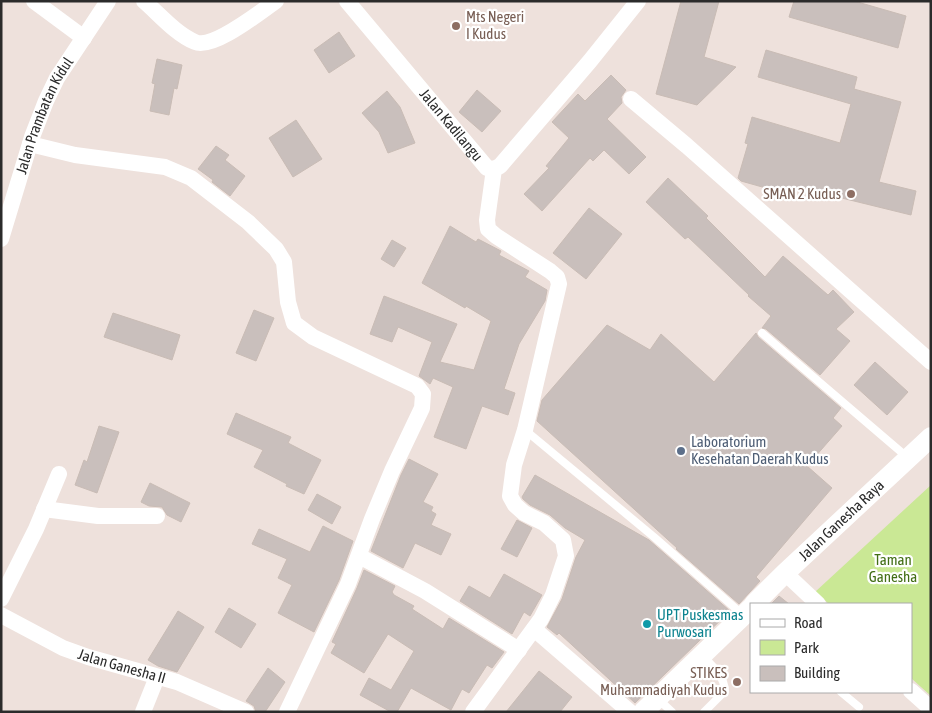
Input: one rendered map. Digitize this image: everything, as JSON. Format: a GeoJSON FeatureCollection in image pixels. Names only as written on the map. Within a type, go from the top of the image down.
{"type":"FeatureCollection","features":[{"type":"Feature","properties":{"kind":"street"},"geometry":{"type":"LineString","coordinates":[[34,1],[84,38]]}},
{"type":"Feature","properties":{"kind":"street","name":"Jalan Prambatan Kidul"},"geometry":{"type":"LineString","coordinates":[[1,239],[30,144],[46,101],[58,78],[108,1]]}},
{"type":"Feature","properties":{"kind":"street"},"geometry":{"type":"LineString","coordinates":[[144,1],[180,33],[197,44],[212,42],[276,1]]}},
{"type":"Feature","properties":{"kind":"street","name":"Jalan Kadilangu"},"geometry":{"type":"LineString","coordinates":[[347,1],[487,168],[494,169],[500,166],[590,61],[638,1]]}},
{"type":"Feature","properties":{"kind":"street"},"geometry":{"type":"LineString","coordinates":[[632,99],[931,362]]}},
{"type":"Feature","properties":{"kind":"street"},"geometry":{"type":"LineString","coordinates":[[30,144],[75,155],[164,167],[191,178],[248,222],[276,249],[284,262],[288,302],[294,323],[313,337],[398,376],[420,389],[423,394],[422,408],[375,511],[348,584],[287,712]]}},
{"type":"Feature","properties":{"kind":"street"},"geometry":{"type":"LineString","coordinates":[[473,712],[534,629],[553,595],[566,556],[563,540],[556,532],[544,523],[524,513],[515,505],[510,496],[514,465],[525,430],[559,284],[558,277],[488,229],[487,220],[494,169]]}},
{"type":"Feature","properties":{"kind":"street","name":"Jalan Ganesha Raya"},"geometry":{"type":"LineString","coordinates":[[757,603],[785,573],[931,437]]}},
{"type":"Feature","properties":{"kind":"street"},"geometry":{"type":"LineString","coordinates":[[1,599],[44,509],[58,474]]}},
{"type":"Feature","properties":{"kind":"street"},"geometry":{"type":"LineString","coordinates":[[44,509],[98,516],[157,516]]}},
{"type":"Feature","properties":{"kind":"street"},"geometry":{"type":"LineString","coordinates":[[359,556],[425,591],[519,650]]}},
{"type":"Feature","properties":{"kind":"street"},"geometry":{"type":"LineString","coordinates":[[785,573],[817,603]]}},
{"type":"Feature","properties":{"kind":"street","name":"Jalan Ganesha Raya"},"geometry":{"type":"LineString","coordinates":[[643,712],[749,611]]}},
{"type":"Feature","properties":{"kind":"street","name":"Jalan Ganesha II"},"geometry":{"type":"LineString","coordinates":[[1,616],[63,648],[177,682],[246,712]]}},
{"type":"Feature","properties":{"kind":"street"},"geometry":{"type":"LineString","coordinates":[[534,629],[630,712]]}},
{"type":"Feature","properties":{"kind":"street"},"geometry":{"type":"LineString","coordinates":[[143,712],[157,677]]}},
{"type":"Feature","properties":{"kind":"street"},"geometry":{"type":"LineString","coordinates":[[912,692],[931,709]]}},
{"type":"Feature","properties":{"kind":"lane"},"geometry":{"type":"LineString","coordinates":[[762,332],[909,458]]}},
{"type":"Feature","properties":{"kind":"lane"},"geometry":{"type":"LineString","coordinates":[[525,430],[654,537],[749,611]]}},
{"type":"Feature","properties":{"kind":"lane"},"geometry":{"type":"LineString","coordinates":[[702,655],[723,679],[725,687],[725,691],[704,712]]}},
{"type":"Feature","properties":{"kind":"lane"},"geometry":{"type":"LineString","coordinates":[[842,693],[859,707]]}},
{"type":"Feature","properties":{"kind":"lane"},"geometry":{"type":"LineString","coordinates":[[658,698],[672,712]]}},
{"type":"Feature","properties":{"kind":"green space","name":"Taman Ganesha"},"geometry":{"type":"Polygon","coordinates":[[[931,485],[931,696],[912,679],[912,603],[828,603],[815,592],[931,485]]]}},
{"type":"Feature","properties":{"kind":"building"},"geometry":{"type":"Polygon","coordinates":[[[681,1],[719,1],[704,57],[736,67],[697,105],[656,94],[681,1]]]}},
{"type":"Feature","properties":{"kind":"building"},"geometry":{"type":"Polygon","coordinates":[[[794,1],[854,1],[906,16],[898,48],[789,17],[794,1]]]}},
{"type":"Feature","properties":{"kind":"building"},"geometry":{"type":"Polygon","coordinates":[[[339,32],[355,56],[329,73],[314,50],[339,32]]]}},
{"type":"Feature","properties":{"kind":"building"},"geometry":{"type":"Polygon","coordinates":[[[766,50],[857,77],[854,89],[901,102],[879,182],[916,191],[911,215],[797,187],[794,196],[741,181],[738,178],[748,144],[745,143],[752,117],[840,143],[851,104],[758,77],[766,50]]]}},
{"type":"Feature","properties":{"kind":"building"},"geometry":{"type":"Polygon","coordinates":[[[157,59],[182,65],[177,89],[174,88],[169,115],[150,111],[155,84],[152,83],[157,59]]]}},
{"type":"Feature","properties":{"kind":"building"},"geometry":{"type":"Polygon","coordinates":[[[611,75],[626,90],[621,97],[622,103],[607,119],[646,157],[629,174],[604,150],[593,161],[590,158],[542,211],[524,194],[549,168],[546,166],[569,138],[552,122],[578,94],[585,101],[611,75]]]}},
{"type":"Feature","properties":{"kind":"building"},"geometry":{"type":"Polygon","coordinates":[[[477,90],[501,111],[482,132],[459,112],[477,90]]]}},
{"type":"Feature","properties":{"kind":"building"},"geometry":{"type":"Polygon","coordinates":[[[387,91],[400,107],[415,143],[388,153],[379,132],[362,113],[387,91]]]}},
{"type":"Feature","properties":{"kind":"building"},"geometry":{"type":"Polygon","coordinates":[[[296,120],[322,159],[293,177],[269,138],[296,120]]]}},
{"type":"Feature","properties":{"kind":"building"},"geometry":{"type":"Polygon","coordinates":[[[216,146],[229,155],[225,160],[245,176],[230,196],[198,169],[216,146]]]}},
{"type":"Feature","properties":{"kind":"building"},"geometry":{"type":"Polygon","coordinates":[[[668,178],[708,216],[706,218],[765,277],[783,256],[828,295],[833,290],[854,312],[836,329],[850,341],[820,375],[766,329],[762,328],[771,316],[688,237],[685,239],[646,202],[668,178]]]}},
{"type":"Feature","properties":{"kind":"building"},"geometry":{"type":"Polygon","coordinates":[[[589,208],[622,234],[586,279],[553,253],[589,208]]]}},
{"type":"Feature","properties":{"kind":"building"},"geometry":{"type":"Polygon","coordinates":[[[450,226],[476,242],[478,239],[501,251],[499,255],[529,271],[525,277],[547,290],[545,301],[519,344],[504,389],[515,393],[508,415],[482,406],[466,449],[434,437],[453,387],[433,378],[430,384],[419,376],[432,342],[398,327],[392,342],[370,334],[384,296],[457,324],[440,362],[474,370],[491,321],[422,283],[450,226]]]}},
{"type":"Feature","properties":{"kind":"building"},"geometry":{"type":"Polygon","coordinates":[[[392,240],[406,248],[394,267],[381,259],[392,240]]]}},
{"type":"Feature","properties":{"kind":"building"},"geometry":{"type":"Polygon","coordinates":[[[254,310],[274,318],[256,361],[236,353],[254,310]]]}},
{"type":"Feature","properties":{"kind":"building"},"geometry":{"type":"Polygon","coordinates":[[[113,313],[180,335],[172,360],[104,337],[113,313]]]}},
{"type":"Feature","properties":{"kind":"building","name":"Laboratorium Kesehatan Daerah Kudus"},"geometry":{"type":"Polygon","coordinates":[[[607,325],[650,350],[661,334],[714,382],[756,333],[758,337],[841,408],[833,418],[842,426],[807,466],[832,488],[756,577],[760,581],[739,604],[676,549],[537,421],[542,400],[607,325]]]}},
{"type":"Feature","properties":{"kind":"building"},"geometry":{"type":"Polygon","coordinates":[[[875,362],[908,392],[887,415],[854,385],[875,362]]]}},
{"type":"Feature","properties":{"kind":"building"},"geometry":{"type":"Polygon","coordinates":[[[236,413],[291,437],[288,443],[321,460],[304,494],[286,486],[287,484],[254,467],[263,450],[227,434],[236,413]]]}},
{"type":"Feature","properties":{"kind":"building"},"geometry":{"type":"Polygon","coordinates":[[[99,426],[119,432],[97,493],[75,485],[84,460],[87,462],[99,426]]]}},
{"type":"Feature","properties":{"kind":"building"},"geometry":{"type":"Polygon","coordinates":[[[409,459],[438,474],[423,502],[433,507],[431,511],[436,514],[431,525],[451,534],[441,555],[415,543],[403,568],[371,551],[409,459]]]}},
{"type":"Feature","properties":{"kind":"building","name":"UPT Puskesmas Purwosari"},"geometry":{"type":"Polygon","coordinates":[[[535,475],[649,540],[730,611],[635,703],[559,633],[557,635],[547,627],[562,599],[576,557],[585,540],[565,528],[550,515],[530,505],[523,499],[522,497],[535,475]]]}},
{"type":"Feature","properties":{"kind":"building"},"geometry":{"type":"Polygon","coordinates":[[[150,483],[190,503],[181,522],[167,515],[162,507],[149,506],[141,502],[150,483]]]}},
{"type":"Feature","properties":{"kind":"building"},"geometry":{"type":"Polygon","coordinates":[[[317,494],[341,507],[332,524],[308,510],[317,494]]]}},
{"type":"Feature","properties":{"kind":"building"},"geometry":{"type":"Polygon","coordinates":[[[517,520],[532,528],[517,557],[501,549],[517,520]]]}},
{"type":"Feature","properties":{"kind":"building"},"geometry":{"type":"Polygon","coordinates":[[[323,526],[353,541],[339,580],[314,632],[278,613],[292,585],[278,578],[287,559],[252,544],[259,529],[310,552],[323,526]]]}},
{"type":"Feature","properties":{"kind":"building"},"geometry":{"type":"Polygon","coordinates":[[[364,570],[395,586],[392,592],[394,595],[414,606],[412,609],[443,629],[449,618],[504,652],[492,668],[487,665],[469,693],[462,689],[451,710],[411,688],[397,712],[391,712],[360,695],[369,678],[391,690],[414,651],[388,634],[364,673],[331,653],[336,644],[332,642],[364,570]]]}},
{"type":"Feature","properties":{"kind":"building"},"geometry":{"type":"Polygon","coordinates":[[[504,574],[542,595],[530,616],[524,612],[512,634],[460,601],[469,586],[490,598],[504,574]]]}},
{"type":"Feature","properties":{"kind":"building"},"geometry":{"type":"Polygon","coordinates":[[[779,596],[788,603],[772,603],[779,596]]]}},
{"type":"Feature","properties":{"kind":"building"},"geometry":{"type":"Polygon","coordinates":[[[229,608],[256,624],[241,648],[215,632],[229,608]]]}},
{"type":"Feature","properties":{"kind":"building"},"geometry":{"type":"Polygon","coordinates":[[[178,611],[204,627],[177,672],[158,666],[148,660],[178,611]]]}},
{"type":"Feature","properties":{"kind":"building"},"geometry":{"type":"Polygon","coordinates":[[[268,668],[285,682],[265,712],[256,712],[254,706],[246,701],[268,668]]]}},
{"type":"Feature","properties":{"kind":"building"},"geometry":{"type":"Polygon","coordinates":[[[539,671],[572,697],[560,712],[506,712],[539,671]]]}},
{"type":"Feature","properties":{"kind":"place","name":"Mts Negeri I Kudus"},"geometry":{"type":"Point","coordinates":[456,26]}},
{"type":"Feature","properties":{"kind":"place","name":"SMAN 2 Kudus"},"geometry":{"type":"Point","coordinates":[851,194]}},
{"type":"Feature","properties":{"kind":"place","name":"Laboratorium Kesehatan Daerah Kudus"},"geometry":{"type":"Point","coordinates":[681,451]}},
{"type":"Feature","properties":{"kind":"place","name":"UPT Puskesmas Purwosari"},"geometry":{"type":"Point","coordinates":[647,624]}},
{"type":"Feature","properties":{"kind":"place","name":"STIKES Muhammadiyah Kudus"},"geometry":{"type":"Point","coordinates":[737,682]}}]}
